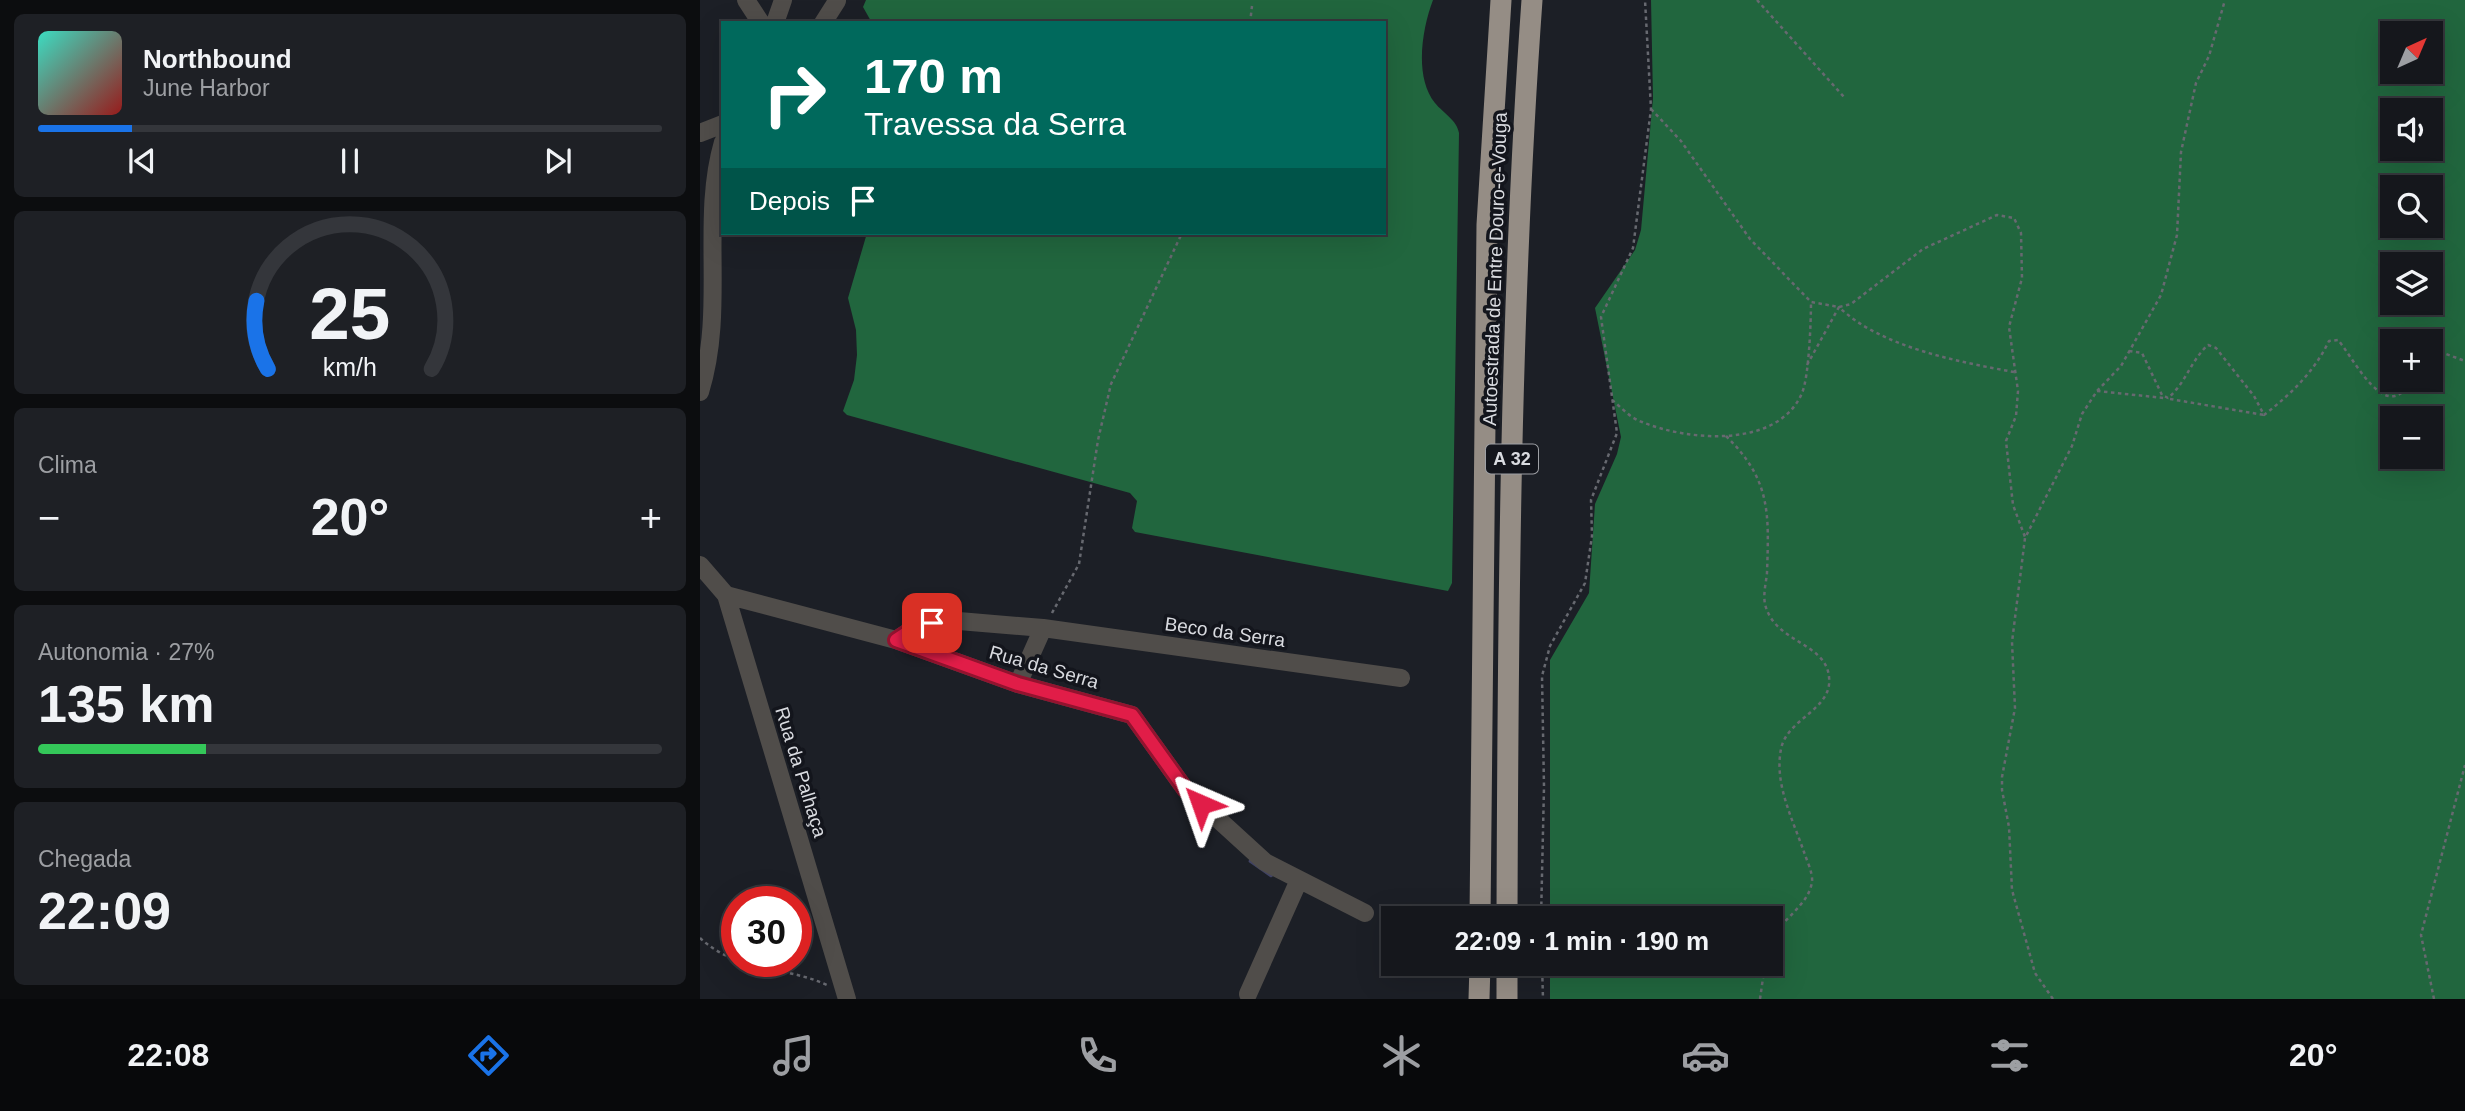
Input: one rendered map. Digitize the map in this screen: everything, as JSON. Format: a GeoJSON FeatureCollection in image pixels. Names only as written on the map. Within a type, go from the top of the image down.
{"type":"FeatureCollection","features":[{"type":"Feature","properties":{"kind":"highway","name":"Autoestrada de Entre Douro-e-Vouga"},"geometry":{"type":"LineString","coordinates":[[1480,906],[1487,225],[1502,0]]}},
{"type":"Feature","properties":{"kind":"highway","name":"Autoestrada de Entre Douro-e-Vouga"},"geometry":{"type":"LineString","coordinates":[[1507,906],[1508,585],[1519,173],[1532,0]]}},
{"type":"Feature","properties":{"kind":"highway"},"geometry":{"type":"LineString","coordinates":[[1479,999],[1480,976]]}},
{"type":"Feature","properties":{"kind":"highway"},"geometry":{"type":"LineString","coordinates":[[1507,976],[1507,999]]}},
{"type":"Feature","properties":{"kind":"street"},"geometry":{"type":"LineString","coordinates":[[746,0],[760,21]]}},
{"type":"Feature","properties":{"kind":"street"},"geometry":{"type":"LineString","coordinates":[[776,21],[783,0]]}},
{"type":"Feature","properties":{"kind":"street"},"geometry":{"type":"LineString","coordinates":[[824,21],[837,1]]}},
{"type":"Feature","properties":{"kind":"street"},"geometry":{"type":"LineString","coordinates":[[700,133],[721,125]]}},
{"type":"Feature","properties":{"kind":"street"},"geometry":{"type":"LineString","coordinates":[[700,391],[712,339],[714,175],[721,149]]}},
{"type":"Feature","properties":{"kind":"street","name":"Rua da Palhaça"},"geometry":{"type":"LineString","coordinates":[[700,565],[726,595],[847,996]]}},
{"type":"Feature","properties":{"kind":"street","name":"Rua da Serra"},"geometry":{"type":"LineString","coordinates":[[726,595],[896,640],[1018,684],[1132,715],[1185,790],[1265,862],[1365,913]]}},
{"type":"Feature","properties":{"kind":"street","name":"Beco da Serra"},"geometry":{"type":"LineString","coordinates":[[896,640],[917,626],[947,620],[1043,628],[1401,677]]}},
{"type":"Feature","properties":{"kind":"street"},"geometry":{"type":"LineString","coordinates":[[1018,684],[1043,628]]}},
{"type":"Feature","properties":{"kind":"street"},"geometry":{"type":"LineString","coordinates":[[1248,994],[1300,880]]}},
{"type":"Feature","properties":{"kind":"path"},"geometry":{"type":"LineString","coordinates":[[1541,906],[1544,787],[1542,677],[1550,646],[1586,583],[1592,536],[1591,500],[1616,433],[1601,317],[1633,248],[1651,109],[1645,0]]}},
{"type":"Feature","properties":{"kind":"path"},"geometry":{"type":"LineString","coordinates":[[1757,0],[1844,97]]}},
{"type":"Feature","properties":{"kind":"path"},"geometry":{"type":"LineString","coordinates":[[2053,999],[2035,973],[2012,890],[2009,827],[2002,789],[2015,709],[2012,642],[2025,538],[2072,446],[2082,414],[2097,391],[2121,366],[2161,295],[2177,235],[2181,152],[2196,83],[2209,56],[2225,0]]}},
{"type":"Feature","properties":{"kind":"path"},"geometry":{"type":"LineString","coordinates":[[1250,21],[1252,6]]}},
{"type":"Feature","properties":{"kind":"path"},"geometry":{"type":"LineString","coordinates":[[1651,109],[1681,141],[1750,239],[1811,302],[1839,307],[1851,304],[1923,249],[1997,215],[2014,218],[2021,233],[2022,278],[2009,327],[2018,391],[2016,416],[2006,441],[2013,505],[2025,538]]}},
{"type":"Feature","properties":{"kind":"path"},"geometry":{"type":"LineString","coordinates":[[1043,628],[1079,564],[1098,440],[1111,384],[1181,235]]}},
{"type":"Feature","properties":{"kind":"path"},"geometry":{"type":"LineString","coordinates":[[1612,400],[1641,422],[1685,435],[1726,436],[1758,431],[1776,424],[1790,412],[1801,395],[1807,366],[1811,302]]}},
{"type":"Feature","properties":{"kind":"path"},"geometry":{"type":"LineString","coordinates":[[1807,366],[1839,307]]}},
{"type":"Feature","properties":{"kind":"path"},"geometry":{"type":"LineString","coordinates":[[1839,307],[1862,327],[1919,349],[1957,361],[2014,372]]}},
{"type":"Feature","properties":{"kind":"path"},"geometry":{"type":"LineString","coordinates":[[2097,391],[2168,398],[2264,415],[2289,395],[2319,362],[2329,341],[2338,340],[2354,358],[2373,389],[2384,396],[2396,396],[2402,392]]}},
{"type":"Feature","properties":{"kind":"path"},"geometry":{"type":"LineString","coordinates":[[2168,398],[2180,388],[2208,345],[2223,354],[2264,415]]}},
{"type":"Feature","properties":{"kind":"path"},"geometry":{"type":"LineString","coordinates":[[2129,351],[2142,353],[2162,395],[2168,398]]}},
{"type":"Feature","properties":{"kind":"path"},"geometry":{"type":"LineString","coordinates":[[2443,357],[2446,354],[2465,362]]}},
{"type":"Feature","properties":{"kind":"path"},"geometry":{"type":"LineString","coordinates":[[1726,436],[1749,459],[1762,486],[1768,527],[1765,603],[1769,615],[1780,630],[1824,661],[1829,674],[1830,690],[1822,702],[1791,730],[1781,747],[1783,789],[1813,879],[1809,895],[1783,923]]}},
{"type":"Feature","properties":{"kind":"path"},"geometry":{"type":"LineString","coordinates":[[2434,999],[2421,935],[2465,765]]}},
{"type":"Feature","properties":{"kind":"path"},"geometry":{"type":"LineString","coordinates":[[700,939],[718,954],[760,968],[804,975],[847,996]]}},
{"type":"Feature","properties":{"kind":"path"},"geometry":{"type":"LineString","coordinates":[[1542,976],[1543,999]]}},
{"type":"Feature","properties":{"kind":"path"},"geometry":{"type":"LineString","coordinates":[[1760,999],[1763,976]]}},
{"type":"Feature","properties":{"kind":"green space"},"geometry":{"type":"Polygon","coordinates":[[[866,0],[1433,0],[1423,38],[1424,80],[1435,103],[1453,120],[1459,133],[1452,583],[1448,591],[1135,532],[1132,528],[1137,501],[1130,493],[847,415],[843,411],[854,380],[857,355],[856,330],[848,298],[866,235],[1386,235],[1386,21],[871,21],[863,7],[866,0]]]}},
{"type":"Feature","properties":{"kind":"green space"},"geometry":{"type":"Polygon","coordinates":[[[1651,0],[2465,0],[2465,999],[1550,999],[1550,976],[1783,976],[1783,906],[1550,906],[1550,660],[1589,593],[1595,504],[1617,454],[1621,437],[1595,308],[1635,250],[1641,230],[1653,98],[1651,0]]]}},
{"type":"Feature","properties":{"kind":"waterway"},"geometry":{"type":"LineString","coordinates":[[1251,861],[1271,875]]}},
{"type":"Feature","properties":{"kind":"route"},"geometry":{"type":"LineString","coordinates":[[932,623],[917,626],[896,640],[1018,684],[1132,715],[1185,789],[1201,804]]}}]}
